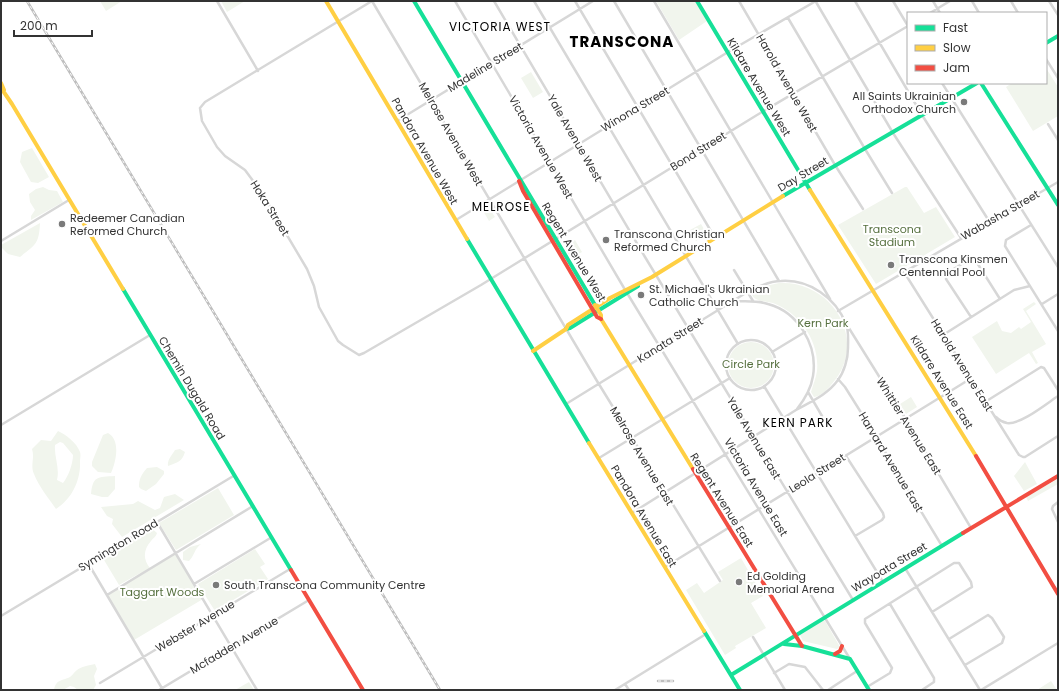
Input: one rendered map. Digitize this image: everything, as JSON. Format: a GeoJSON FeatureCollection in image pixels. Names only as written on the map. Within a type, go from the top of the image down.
{"type":"FeatureCollection","features":[{"type":"Feature","properties":{"kind":"street"},"geometry":{"type":"LineString","coordinates":[[217,1],[258,71]]}},
{"type":"Feature","properties":{"kind":"street","name":"Pandora Avenue West"},"geometry":{"type":"LineString","coordinates":[[326,1],[533,351]]}},
{"type":"Feature","properties":{"kind":"street","name":"Hoka Street"},"geometry":{"type":"LineString","coordinates":[[372,1],[205,102],[200,108],[202,121],[222,153],[245,170],[262,193],[307,269],[314,286],[319,307],[338,341],[359,355],[490,279]]}},
{"type":"Feature","properties":{"kind":"street","name":"Melrose Avenue West"},"geometry":{"type":"LineString","coordinates":[[372,1],[566,329]]}},
{"type":"Feature","properties":{"kind":"street","name":"Regent Avenue West"},"geometry":{"type":"LineString","coordinates":[[414,1],[519,180],[523,191],[601,319]]}},
{"type":"Feature","properties":{"kind":"street","name":"Victoria Avenue West"},"geometry":{"type":"LineString","coordinates":[[455,1],[626,292]]}},
{"type":"Feature","properties":{"kind":"street","name":"Yale Avenue West"},"geometry":{"type":"LineString","coordinates":[[494,1],[656,275]]}},
{"type":"Feature","properties":{"kind":"street"},"geometry":{"type":"LineString","coordinates":[[534,1],[738,344]]}},
{"type":"Feature","properties":{"kind":"street"},"geometry":{"type":"LineString","coordinates":[[575,1],[715,239]]}},
{"type":"Feature","properties":{"kind":"street","name":"Madeline Street"},"geometry":{"type":"LineString","coordinates":[[397,121],[593,1]]}},
{"type":"Feature","properties":{"kind":"street"},"geometry":{"type":"LineString","coordinates":[[614,1],[779,281]]}},
{"type":"Feature","properties":{"kind":"street"},"geometry":{"type":"LineString","coordinates":[[654,1],[830,299]]}},
{"type":"Feature","properties":{"kind":"street","name":"Kildare Avenue West"},"geometry":{"type":"LineString","coordinates":[[697,1],[805,183]]}},
{"type":"Feature","properties":{"kind":"street","name":"Harold Avenue West"},"geometry":{"type":"LineString","coordinates":[[739,1],[835,165]]}},
{"type":"Feature","properties":{"kind":"street"},"geometry":{"type":"LineString","coordinates":[[816,1],[893,132],[961,238]]}},
{"type":"Feature","properties":{"kind":"street","name":"Winona Street"},"geometry":{"type":"LineString","coordinates":[[455,220],[728,52],[816,1]]}},
{"type":"Feature","properties":{"kind":"street"},"geometry":{"type":"LineString","coordinates":[[855,1],[922,115],[989,221]]}},
{"type":"Feature","properties":{"kind":"street"},"geometry":{"type":"LineString","coordinates":[[894,1],[907,24]]}},
{"type":"Feature","properties":{"kind":"street"},"geometry":{"type":"LineString","coordinates":[[933,1],[940,12]]}},
{"type":"Feature","properties":{"kind":"street"},"geometry":{"type":"LineString","coordinates":[[932,12],[950,1]]}},
{"type":"Feature","properties":{"kind":"street"},"geometry":{"type":"LineString","coordinates":[[972,1],[978,12]]}},
{"type":"Feature","properties":{"kind":"street"},"geometry":{"type":"LineString","coordinates":[[1011,1],[1017,12]]}},
{"type":"Feature","properties":{"kind":"street"},"geometry":{"type":"LineString","coordinates":[[1049,1],[1058,15]]}},
{"type":"Feature","properties":{"kind":"street"},"geometry":{"type":"LineString","coordinates":[[788,18],[892,193]]}},
{"type":"Feature","properties":{"kind":"street","name":"Bond Street"},"geometry":{"type":"LineString","coordinates":[[490,279],[763,111],[907,27]]}},
{"type":"Feature","properties":{"kind":"street"},"geometry":{"type":"LineString","coordinates":[[1047,42],[1058,36]]}},
{"type":"Feature","properties":{"kind":"street"},"geometry":{"type":"LineString","coordinates":[[1047,61],[1058,78]]}},
{"type":"Feature","properties":{"kind":"street","name":"Chemin Dugald Road"},"geometry":{"type":"LineString","coordinates":[[1,83],[6,95]]}},
{"type":"Feature","properties":{"kind":"street"},"geometry":{"type":"LineString","coordinates":[[943,84],[1058,268]]}},
{"type":"Feature","properties":{"kind":"street","name":"Day Street"},"geometry":{"type":"LineString","coordinates":[[533,351],[566,329],[570,328],[595,310],[656,275],[805,183],[975,84]]}},
{"type":"Feature","properties":{"kind":"street"},"geometry":{"type":"LineString","coordinates":[[982,84],[1058,204]]}},
{"type":"Feature","properties":{"kind":"street","name":"Chemin Dugald Road"},"geometry":{"type":"LineString","coordinates":[[1,88],[363,690]]}},
{"type":"Feature","properties":{"kind":"street"},"geometry":{"type":"LineString","coordinates":[[1048,124],[1058,140]]}},
{"type":"Feature","properties":{"kind":"street"},"geometry":{"type":"LineString","coordinates":[[835,165],[863,209]]}},
{"type":"Feature","properties":{"kind":"street","name":"Wabasha Street"},"geometry":{"type":"LineString","coordinates":[[838,311],[873,289],[1058,182]]}},
{"type":"Feature","properties":{"kind":"street","name":"Kildare Avenue East"},"geometry":{"type":"LineString","coordinates":[[805,183],[941,398],[1007,506],[1058,594]]}},
{"type":"Feature","properties":{"kind":"street"},"geometry":{"type":"LineString","coordinates":[[1,241],[69,200]]}},
{"type":"Feature","properties":{"kind":"street"},"geometry":{"type":"LineString","coordinates":[[1031,225],[1006,240],[1004,242],[1004,246],[1058,331]]}},
{"type":"Feature","properties":{"kind":"street"},"geometry":{"type":"LineString","coordinates":[[971,317],[946,279],[947,273],[970,258],[974,258],[1000,299]]}},
{"type":"Feature","properties":{"kind":"street"},"geometry":{"type":"LineString","coordinates":[[734,270],[753,302]]}},
{"type":"Feature","properties":{"kind":"street","name":"Harold Avenue East"},"geometry":{"type":"LineString","coordinates":[[904,272],[1019,455],[1023,458],[1058,436]]}},
{"type":"Feature","properties":{"kind":"street","name":"Yale Avenue East"},"geometry":{"type":"LineString","coordinates":[[656,275],[854,600]]}},
{"type":"Feature","properties":{"kind":"street","name":"Kanata Street"},"geometry":{"type":"LineString","coordinates":[[566,404],[758,286],[789,280],[806,285],[830,299],[838,311]]}},
{"type":"Feature","properties":{"kind":"street"},"geometry":{"type":"LineString","coordinates":[[943,335],[1014,290],[1030,286]]}},
{"type":"Feature","properties":{"kind":"street","name":"Victoria Avenue East"},"geometry":{"type":"LineString","coordinates":[[626,292],[868,689]]}},
{"type":"Feature","properties":{"kind":"street"},"geometry":{"type":"LineString","coordinates":[[1042,304],[1058,294]]}},
{"type":"Feature","properties":{"kind":"street"},"geometry":{"type":"LineString","coordinates":[[733,302],[769,304],[786,312],[798,322],[805,332],[810,343],[814,361],[813,377],[808,392],[796,410]]}},
{"type":"Feature","properties":{"kind":"street","name":"Whittier Avenue East"},"geometry":{"type":"LineString","coordinates":[[838,311],[971,528]]}},
{"type":"Feature","properties":{"kind":"street","name":"Regent Avenue East"},"geometry":{"type":"LineString","coordinates":[[601,319],[728,528],[802,646]]}},
{"type":"Feature","properties":{"kind":"street"},"geometry":{"type":"LineString","coordinates":[[632,512],[726,455],[796,410],[825,394],[838,379],[844,368],[848,353],[846,324]]}},
{"type":"Feature","properties":{"kind":"street","name":"Melrose Avenue East"},"geometry":{"type":"LineString","coordinates":[[566,329],[598,384],[720,581]]}},
{"type":"Feature","properties":{"kind":"street"},"geometry":{"type":"LineString","coordinates":[[772,352],[805,332]]}},
{"type":"Feature","properties":{"kind":"street"},"geometry":{"type":"LineString","coordinates":[[1,425],[150,335]]}},
{"type":"Feature","properties":{"kind":"street"},"geometry":{"type":"LineString","coordinates":[[746,341],[758,342],[766,345],[772,352],[775,361],[775,372],[770,381],[764,386],[756,390],[745,390],[737,386],[730,378],[726,369],[727,360],[731,351],[738,344],[746,341]]}},
{"type":"Feature","properties":{"kind":"street","name":"Pandora Avenue East"},"geometry":{"type":"LineString","coordinates":[[533,351],[740,690]]}},
{"type":"Feature","properties":{"kind":"street"},"geometry":{"type":"LineString","coordinates":[[985,402],[1041,367],[1044,368],[1058,390]]}},
{"type":"Feature","properties":{"kind":"street"},"geometry":{"type":"LineString","coordinates":[[599,458],[730,378]]}},
{"type":"Feature","properties":{"kind":"street","name":"Harvard Avenue East"},"geometry":{"type":"LineString","coordinates":[[838,379],[845,387],[942,546]]}},
{"type":"Feature","properties":{"kind":"street","name":"Leola Street"},"geometry":{"type":"LineString","coordinates":[[665,567],[970,379]]}},
{"type":"Feature","properties":{"kind":"street"},"geometry":{"type":"LineString","coordinates":[[764,386],[883,582]]}},
{"type":"Feature","properties":{"kind":"street"},"geometry":{"type":"LineString","coordinates":[[808,392],[822,416]]}},
{"type":"Feature","properties":{"kind":"street"},"geometry":{"type":"LineString","coordinates":[[994,415],[1005,423],[1012,423],[1058,396]]}},
{"type":"Feature","properties":{"kind":"street"},"geometry":{"type":"LineString","coordinates":[[846,456],[883,513],[884,517],[882,520],[855,536]]}},
{"type":"Feature","properties":{"kind":"street","name":"Symington Road"},"geometry":{"type":"LineString","coordinates":[[1,616],[234,475]]}},
{"type":"Feature","properties":{"kind":"street","name":"Wayoata Street"},"geometry":{"type":"LineString","coordinates":[[731,675],[1058,476]]}},
{"type":"Feature","properties":{"kind":"street"},"geometry":{"type":"LineString","coordinates":[[1058,502],[1052,509],[1058,522]]}},
{"type":"Feature","properties":{"kind":"street"},"geometry":{"type":"LineString","coordinates":[[107,595],[253,506]]}},
{"type":"Feature","properties":{"kind":"street"},"geometry":{"type":"LineString","coordinates":[[157,522],[258,690]]}},
{"type":"Feature","properties":{"kind":"street"},"geometry":{"type":"LineString","coordinates":[[194,584],[272,537]]}},
{"type":"Feature","properties":{"kind":"street"},"geometry":{"type":"LineString","coordinates":[[88,563],[163,689]]}},
{"type":"Feature","properties":{"kind":"street"},"geometry":{"type":"LineString","coordinates":[[868,689],[890,673],[892,668],[864,621],[954,563],[959,563],[971,582],[972,587],[932,612]]}},
{"type":"Feature","properties":{"kind":"street"},"geometry":{"type":"LineString","coordinates":[[905,568],[981,690],[1058,644]]}},
{"type":"Feature","properties":{"kind":"street","name":"Webster Avenue"},"geometry":{"type":"LineString","coordinates":[[100,683],[291,569]]}},
{"type":"Feature","properties":{"kind":"street","name":"Mcfadden Avenue"},"geometry":{"type":"LineString","coordinates":[[159,690],[163,689],[231,646],[309,600]]}},
{"type":"Feature","properties":{"kind":"street"},"geometry":{"type":"LineString","coordinates":[[890,604],[934,678],[934,682],[922,690]]}},
{"type":"Feature","properties":{"kind":"street"},"geometry":{"type":"LineString","coordinates":[[949,639],[988,615],[992,618],[1004,637],[1002,642],[965,665]]}},
{"type":"Feature","properties":{"kind":"street"},"geometry":{"type":"LineString","coordinates":[[615,690],[706,634]]}},
{"type":"Feature","properties":{"kind":"street"},"geometry":{"type":"LineString","coordinates":[[753,637],[785,690]]}},
{"type":"Feature","properties":{"kind":"street"},"geometry":{"type":"LineString","coordinates":[[782,644],[802,646],[850,659]]}},
{"type":"Feature","properties":{"kind":"street"},"geometry":{"type":"LineString","coordinates":[[835,654],[840,651],[842,646]]}},
{"type":"Feature","properties":{"kind":"street"},"geometry":{"type":"LineString","coordinates":[[774,673],[789,664],[807,668],[823,690]]}},
{"type":"Feature","properties":{"kind":"street"},"geometry":{"type":"LineString","coordinates":[[828,690],[857,671]]}},
{"type":"Feature","properties":{"kind":"street"},"geometry":{"type":"LineString","coordinates":[[625,684],[629,690]]}},
{"type":"Feature","properties":{"kind":"green space"},"geometry":{"type":"Polygon","coordinates":[[[100,1],[122,1],[106,11],[100,1]]]}},
{"type":"Feature","properties":{"kind":"green space"},"geometry":{"type":"Polygon","coordinates":[[[221,1],[245,1],[227,12],[221,1]]]}},
{"type":"Feature","properties":{"kind":"green space"},"geometry":{"type":"Polygon","coordinates":[[[656,1],[695,1],[707,21],[679,40],[656,1]]]}},
{"type":"Feature","properties":{"kind":"green space"},"geometry":{"type":"Polygon","coordinates":[[[1047,70],[1058,87],[1058,116],[1033,131],[1006,87],[1010,84],[1047,84],[1047,70]]]}},
{"type":"Feature","properties":{"kind":"green space"},"geometry":{"type":"Polygon","coordinates":[[[531,72],[543,92],[533,98],[521,78],[531,72]]]}},
{"type":"Feature","properties":{"kind":"green space"},"geometry":{"type":"Polygon","coordinates":[[[32,148],[49,177],[38,183],[31,182],[20,162],[22,152],[32,148]]]}},
{"type":"Feature","properties":{"kind":"green space"},"geometry":{"type":"Polygon","coordinates":[[[43,187],[49,190],[57,191],[63,202],[31,220],[31,216],[35,210],[30,202],[29,194],[36,189],[43,187]]]}},
{"type":"Feature","properties":{"kind":"green space","name":"Transcona Stadium"},"geometry":{"type":"Polygon","coordinates":[[[907,187],[924,213],[936,207],[955,237],[876,284],[838,225],[907,187]]]}},
{"type":"Feature","properties":{"kind":"green space"},"geometry":{"type":"Polygon","coordinates":[[[488,206],[495,217],[489,221],[482,209],[488,206]]]}},
{"type":"Feature","properties":{"kind":"green space"},"geometry":{"type":"Polygon","coordinates":[[[40,223],[39,235],[36,243],[20,257],[8,254],[1,247],[1,245],[40,223]]]}},
{"type":"Feature","properties":{"kind":"green space"},"geometry":{"type":"Polygon","coordinates":[[[701,224],[707,234],[696,241],[690,230],[701,224]]]}},
{"type":"Feature","properties":{"kind":"green space"},"geometry":{"type":"Polygon","coordinates":[[[575,240],[582,252],[571,258],[564,247],[575,240]]]}},
{"type":"Feature","properties":{"kind":"green space","name":"Kern Park"},"geometry":{"type":"Polygon","coordinates":[[[779,283],[798,285],[815,292],[829,303],[840,317],[846,333],[847,350],[842,368],[829,387],[824,392],[814,397],[811,392],[817,374],[817,360],[812,339],[800,321],[792,314],[773,303],[756,299],[752,295],[752,292],[768,285],[779,283]]]}},
{"type":"Feature","properties":{"kind":"green space"},"geometry":{"type":"Polygon","coordinates":[[[1034,302],[1036,304],[1026,311],[1046,344],[1032,352],[1038,363],[1036,364],[1029,353],[996,374],[972,337],[997,321],[1002,331],[1011,333],[1019,327],[1021,329],[1031,322],[1023,309],[1034,302]]]}},
{"type":"Feature","properties":{"kind":"green space","name":"Circle Park"},"geometry":{"type":"Polygon","coordinates":[[[751,342],[764,346],[770,352],[774,365],[770,378],[764,384],[751,388],[738,384],[732,378],[728,365],[732,352],[738,346],[751,342]]]}},
{"type":"Feature","properties":{"kind":"green space"},"geometry":{"type":"Polygon","coordinates":[[[911,397],[917,407],[906,414],[900,404],[911,397]]]}},
{"type":"Feature","properties":{"kind":"green space"},"geometry":{"type":"Polygon","coordinates":[[[58,431],[74,442],[80,452],[80,468],[77,482],[67,500],[56,509],[38,483],[32,468],[32,449],[41,440],[51,441],[58,431]],[[60,442],[55,445],[55,449],[58,471],[57,480],[63,483],[70,470],[73,455],[63,443],[60,442]]]}},
{"type":"Feature","properties":{"kind":"green space"},"geometry":{"type":"Polygon","coordinates":[[[108,433],[115,441],[116,457],[111,473],[98,472],[92,466],[92,462],[103,435],[108,433]]]}},
{"type":"Feature","properties":{"kind":"green space"},"geometry":{"type":"Polygon","coordinates":[[[180,449],[185,452],[182,458],[168,466],[169,460],[175,450],[180,449]]]}},
{"type":"Feature","properties":{"kind":"green space"},"geometry":{"type":"Polygon","coordinates":[[[1025,462],[1037,484],[1024,491],[1014,476],[1025,462]]]}},
{"type":"Feature","properties":{"kind":"green space"},"geometry":{"type":"Polygon","coordinates":[[[157,467],[164,471],[164,474],[156,484],[146,491],[141,489],[139,487],[139,482],[143,473],[147,468],[157,467]]]}},
{"type":"Feature","properties":{"kind":"green space"},"geometry":{"type":"Polygon","coordinates":[[[115,476],[115,489],[108,497],[91,494],[93,484],[97,479],[100,477],[115,476]]]}},
{"type":"Feature","properties":{"kind":"green space"},"geometry":{"type":"Polygon","coordinates":[[[1058,479],[1058,484],[1028,501],[1026,497],[1058,479]]]}},
{"type":"Feature","properties":{"kind":"green space"},"geometry":{"type":"Polygon","coordinates":[[[218,488],[234,515],[176,550],[159,523],[218,488]]]}},
{"type":"Feature","properties":{"kind":"green space"},"geometry":{"type":"Polygon","coordinates":[[[175,494],[184,500],[122,537],[112,524],[113,519],[107,516],[101,507],[133,504],[138,501],[155,510],[160,508],[164,497],[175,494]]]}},
{"type":"Feature","properties":{"kind":"green space","name":"Taggart Woods"},"geometry":{"type":"Polygon","coordinates":[[[149,526],[157,533],[148,544],[145,551],[146,562],[150,568],[175,553],[203,599],[134,640],[107,595],[142,572],[119,585],[101,555],[149,526]]]}},
{"type":"Feature","properties":{"kind":"green space"},"geometry":{"type":"Polygon","coordinates":[[[201,544],[189,561],[183,560],[183,552],[190,547],[201,544]]]}},
{"type":"Feature","properties":{"kind":"green space"},"geometry":{"type":"Polygon","coordinates":[[[255,549],[265,564],[260,567],[268,579],[215,611],[198,584],[255,549]]]}},
{"type":"Feature","properties":{"kind":"green space"},"geometry":{"type":"Polygon","coordinates":[[[741,558],[763,596],[751,603],[766,628],[735,646],[736,648],[725,655],[686,590],[697,583],[704,593],[723,580],[718,572],[741,558]]]}},
{"type":"Feature","properties":{"kind":"green space"},"geometry":{"type":"Polygon","coordinates":[[[822,621],[825,621],[840,647],[837,649],[803,641],[800,635],[822,621]]]}},
{"type":"Feature","properties":{"kind":"green space"},"geometry":{"type":"Polygon","coordinates":[[[95,664],[97,669],[94,676],[96,685],[93,690],[78,690],[70,686],[63,690],[54,690],[58,682],[70,677],[78,669],[95,664]]]}},
{"type":"Feature","properties":{"kind":"green space"},"geometry":{"type":"Polygon","coordinates":[[[1051,681],[1057,690],[1037,690],[1051,681]]]}},
{"type":"Feature","properties":{"kind":"green space"},"geometry":{"type":"Polygon","coordinates":[[[249,682],[254,690],[235,690],[249,682]]]}},
{"type":"Feature","properties":{"kind":"railway"},"geometry":{"type":"LineString","coordinates":[[27,1],[440,690]]}},
{"type":"Feature","properties":{"kind":"railway"},"geometry":{"type":"LineString","coordinates":[[658,681],[673,681]]}},
{"type":"Feature","properties":{"kind":"traffic: fast"},"geometry":{"type":"LineString","coordinates":[[414,1],[595,305]]}},
{"type":"Feature","properties":{"kind":"traffic: fast"},"geometry":{"type":"LineString","coordinates":[[697,1],[810,190]]}},
{"type":"Feature","properties":{"kind":"traffic: fast"},"geometry":{"type":"LineString","coordinates":[[1047,42],[1058,36]]}},
{"type":"Feature","properties":{"kind":"traffic: fast"},"geometry":{"type":"LineString","coordinates":[[783,196],[975,84]]}},
{"type":"Feature","properties":{"kind":"traffic: fast"},"geometry":{"type":"LineString","coordinates":[[982,84],[1058,205]]}},
{"type":"Feature","properties":{"kind":"traffic: fast"},"geometry":{"type":"LineString","coordinates":[[467,239],[589,443]]}},
{"type":"Feature","properties":{"kind":"traffic: fast"},"geometry":{"type":"LineString","coordinates":[[566,329],[638,286]]}},
{"type":"Feature","properties":{"kind":"traffic: fast"},"geometry":{"type":"LineString","coordinates":[[123,289],[291,570]]}},
{"type":"Feature","properties":{"kind":"traffic: fast"},"geometry":{"type":"LineString","coordinates":[[731,675],[963,533]]}},
{"type":"Feature","properties":{"kind":"traffic: fast"},"geometry":{"type":"LineString","coordinates":[[704,631],[740,690]]}},
{"type":"Feature","properties":{"kind":"traffic: fast"},"geometry":{"type":"LineString","coordinates":[[784,644],[802,646],[850,659],[869,690]]}},
{"type":"Feature","properties":{"kind":"traffic: slow"},"geometry":{"type":"LineString","coordinates":[[326,1],[467,239]]}},
{"type":"Feature","properties":{"kind":"traffic: slow"},"geometry":{"type":"LineString","coordinates":[[1,83],[4,90]]}},
{"type":"Feature","properties":{"kind":"traffic: slow"},"geometry":{"type":"LineString","coordinates":[[1,88],[123,289]]}},
{"type":"Feature","properties":{"kind":"traffic: slow"},"geometry":{"type":"LineString","coordinates":[[810,190],[976,456]]}},
{"type":"Feature","properties":{"kind":"traffic: slow"},"geometry":{"type":"LineString","coordinates":[[533,351],[566,329],[568,325],[610,298],[652,277],[783,196]]}},
{"type":"Feature","properties":{"kind":"traffic: slow"},"geometry":{"type":"LineString","coordinates":[[595,305],[601,315],[601,319],[693,469]]}},
{"type":"Feature","properties":{"kind":"traffic: slow"},"geometry":{"type":"LineString","coordinates":[[589,443],[704,631]]}},
{"type":"Feature","properties":{"kind":"traffic: jam"},"geometry":{"type":"LineString","coordinates":[[519,181],[523,191],[597,317],[601,319]]}},
{"type":"Feature","properties":{"kind":"traffic: jam"},"geometry":{"type":"LineString","coordinates":[[976,456],[1058,594]]}},
{"type":"Feature","properties":{"kind":"traffic: jam"},"geometry":{"type":"LineString","coordinates":[[693,469],[802,646]]}},
{"type":"Feature","properties":{"kind":"traffic: jam"},"geometry":{"type":"LineString","coordinates":[[963,533],[1058,476]]}},
{"type":"Feature","properties":{"kind":"traffic: jam"},"geometry":{"type":"LineString","coordinates":[[291,570],[363,690]]}},
{"type":"Feature","properties":{"kind":"traffic: jam"},"geometry":{"type":"LineString","coordinates":[[835,654],[840,651],[842,646]]}},
{"type":"Feature","properties":{"kind":"place","name":"All Saints Ukrainian Orthodox Church"},"geometry":{"type":"Point","coordinates":[964,102]}},
{"type":"Feature","properties":{"kind":"place","name":"Redeemer Canadian Reformed Church"},"geometry":{"type":"Point","coordinates":[62,224]}},
{"type":"Feature","properties":{"kind":"place","name":"Transcona Christian Reformed Church"},"geometry":{"type":"Point","coordinates":[606,240]}},
{"type":"Feature","properties":{"kind":"place","name":"Transcona Kinsmen Centennial Pool"},"geometry":{"type":"Point","coordinates":[891,265]}},
{"type":"Feature","properties":{"kind":"place","name":"St. Michael's Ukrainian Catholic Church"},"geometry":{"type":"Point","coordinates":[641,295]}},
{"type":"Feature","properties":{"kind":"place","name":"Ed Golding Memorial Arena"},"geometry":{"type":"Point","coordinates":[739,582]}},
{"type":"Feature","properties":{"kind":"place","name":"South Transcona Community Centre"},"geometry":{"type":"Point","coordinates":[216,585]}},
{"type":"Feature","properties":{"kind":"district","name":"VICTORIA WEST"},"geometry":{"type":"Point","coordinates":[500,26]}},
{"type":"Feature","properties":{"kind":"district","name":"TRANSCONA"},"geometry":{"type":"Point","coordinates":[622,41]}},
{"type":"Feature","properties":{"kind":"district","name":"MELROSE"},"geometry":{"type":"Point","coordinates":[501,206]}},
{"type":"Feature","properties":{"kind":"district","name":"KERN PARK"},"geometry":{"type":"Point","coordinates":[798,422]}}]}
